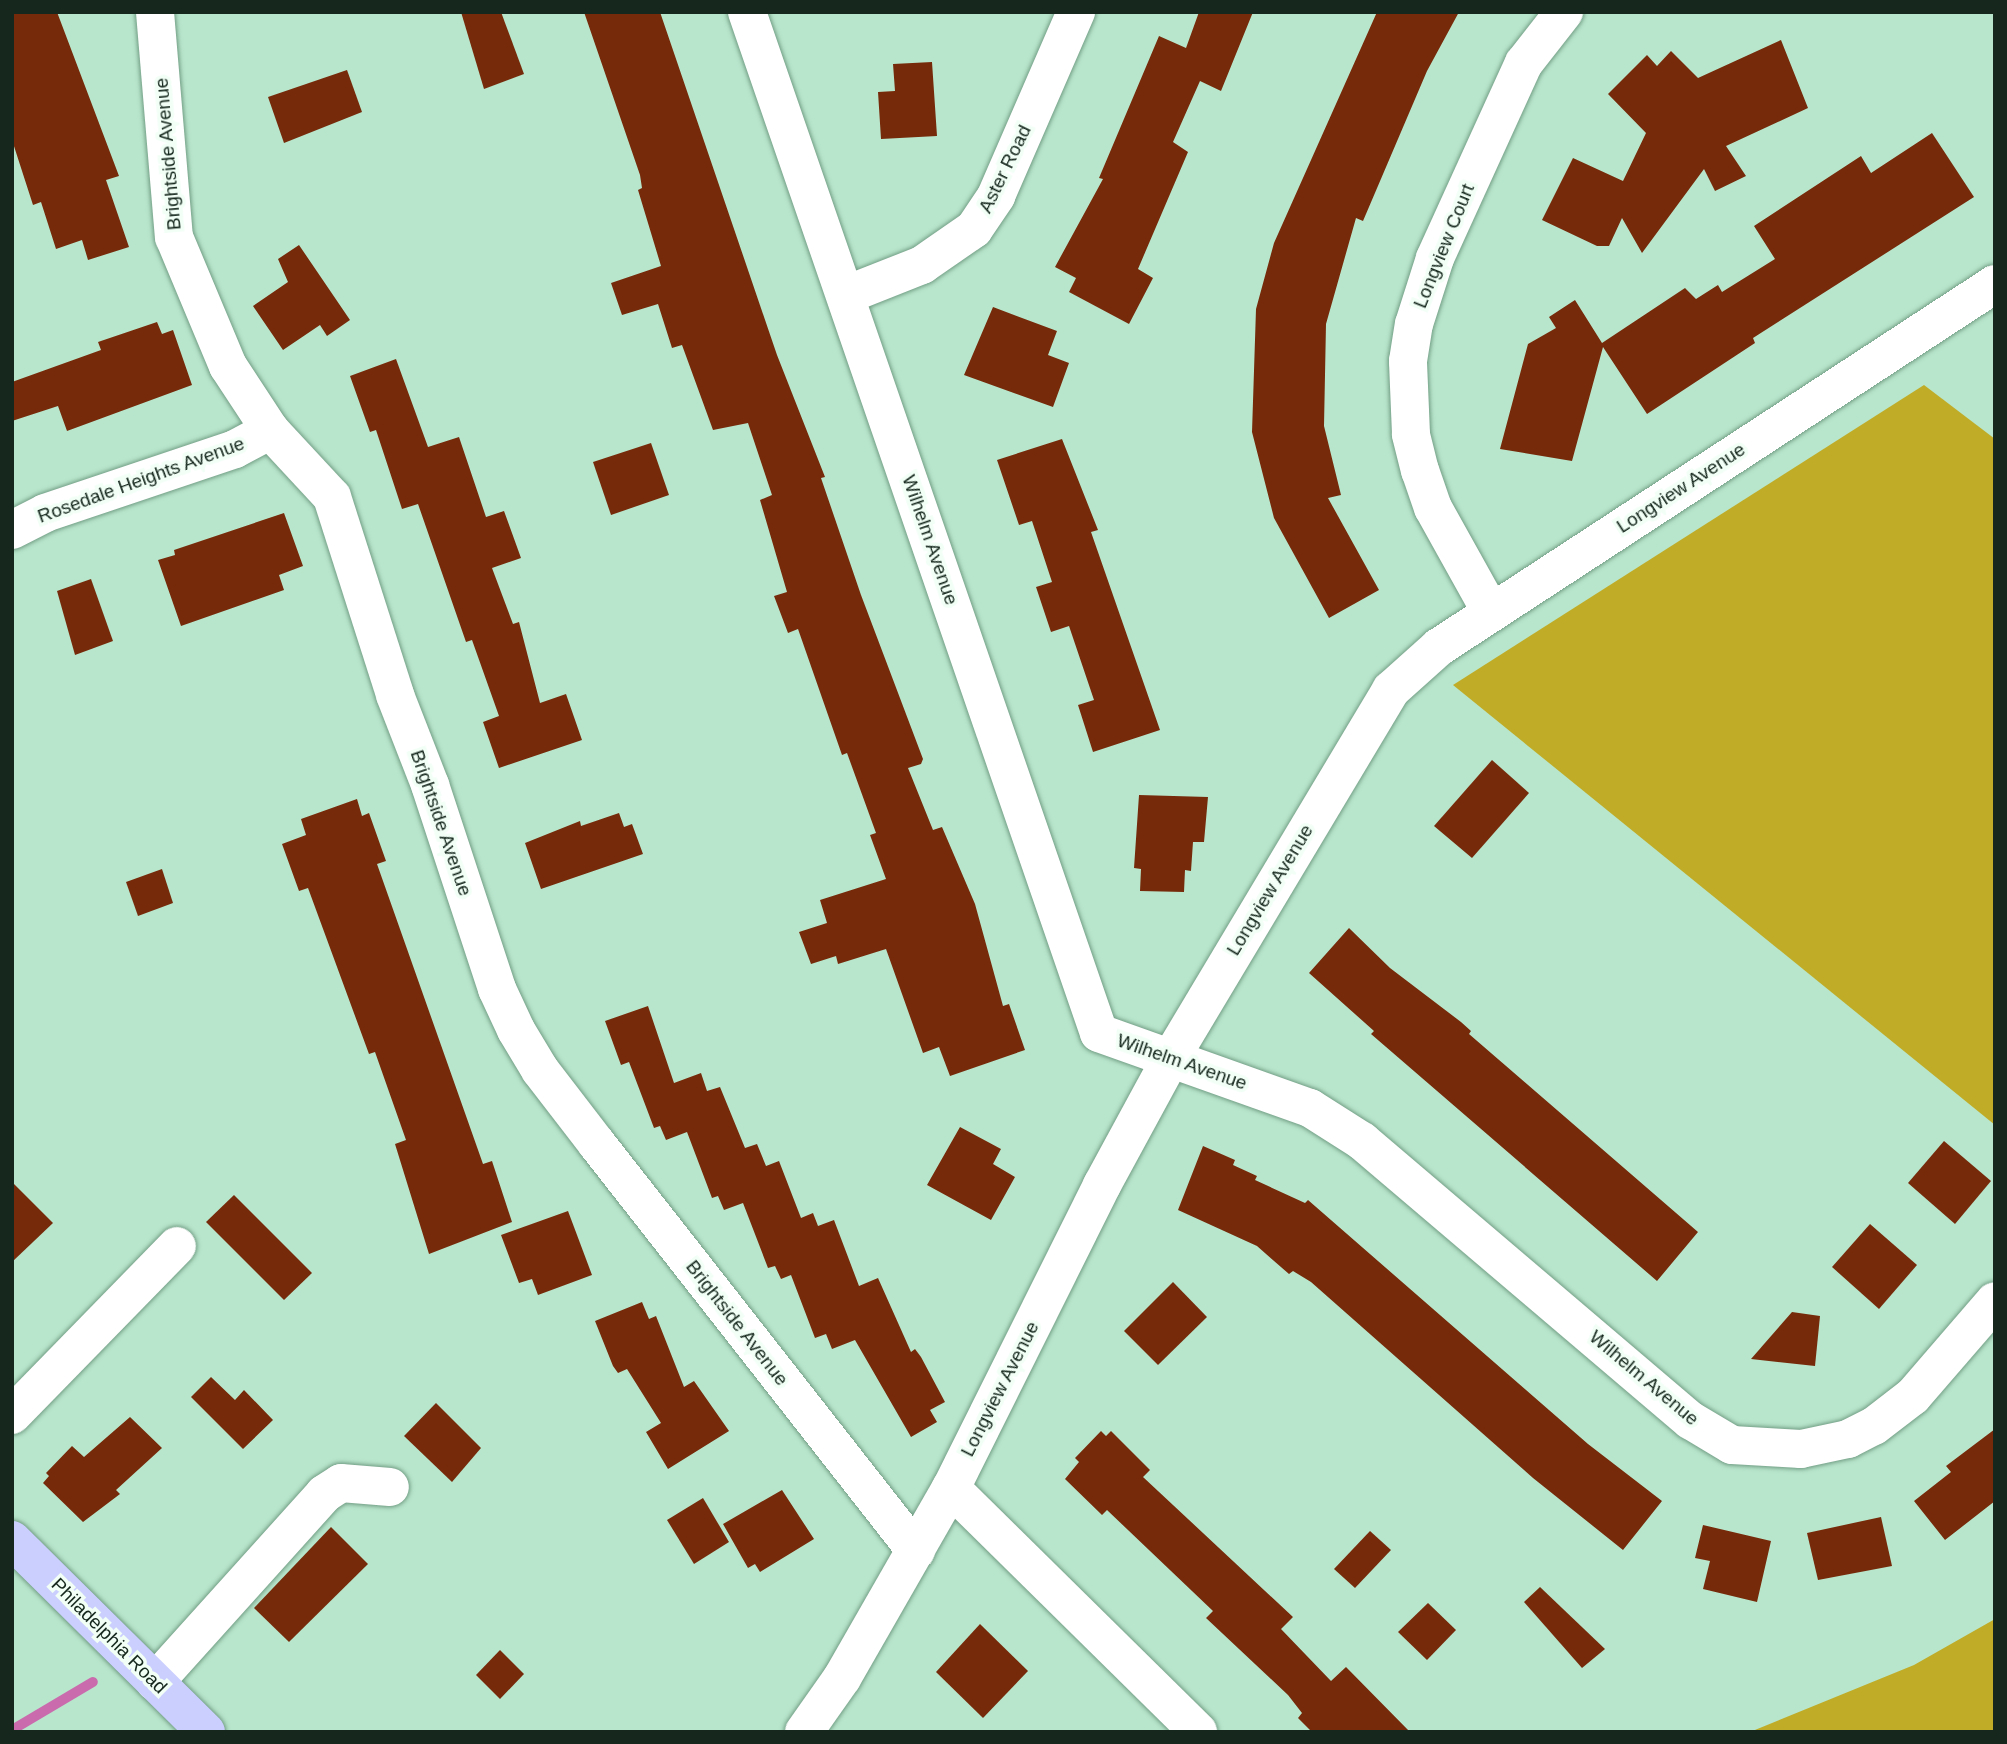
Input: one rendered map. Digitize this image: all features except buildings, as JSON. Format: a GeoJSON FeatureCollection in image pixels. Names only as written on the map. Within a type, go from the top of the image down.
{"type":"FeatureCollection","features":[{"type":"Feature","properties":{"kind":"main road","name":"Philadelphia Road"},"geometry":{"type":"LineString","coordinates":[[12,1540],[206,1732]]}},
{"type":"Feature","properties":{"kind":"street","name":"Brightside Avenue"},"geometry":{"type":"LineString","coordinates":[[155,12],[174,237],[228,366],[270,430],[332,497],[395,695],[430,785],[496,989],[516,1030],[589,1133],[916,1551]]}},
{"type":"Feature","properties":{"kind":"street","name":"Wilhelm Avenue"},"geometry":{"type":"LineString","coordinates":[[747,12],[1099,1033],[1172,1056],[1310,1108],[1362,1141],[1690,1420],[1732,1445],[1801,1450],[1848,1439],[1874,1426],[1913,1396],[1995,1301]]}},
{"type":"Feature","properties":{"kind":"street","name":"Aster Road"},"geometry":{"type":"LineString","coordinates":[[846,295],[922,265],[974,229],[996,195],[1076,12]]}},
{"type":"Feature","properties":{"kind":"street","name":"Longview Court"},"geometry":{"type":"LineString","coordinates":[[1491,612],[1433,508],[1420,471],[1411,434],[1408,361],[1423,291],[1441,246],[1524,62],[1564,12]]}},
{"type":"Feature","properties":{"kind":"street","name":"Longview Avenue"},"geometry":{"type":"LineString","coordinates":[[804,1732],[842,1678],[951,1488],[1102,1185],[1172,1056],[1391,690],[1410,669],[1491,612],[1995,284]]}},
{"type":"Feature","properties":{"kind":"street","name":"Rosedale Heights Avenue"},"geometry":{"type":"LineString","coordinates":[[12,530],[45,513],[235,449],[270,430]]}},
{"type":"Feature","properties":{"kind":"street"},"geometry":{"type":"LineString","coordinates":[[12,1415],[177,1246]]}},
{"type":"Feature","properties":{"kind":"street"},"geometry":{"type":"LineString","coordinates":[[155,1682],[324,1494],[341,1483],[390,1487]]}},
{"type":"Feature","properties":{"kind":"street"},"geometry":{"type":"LineString","coordinates":[[951,1488],[1198,1732]]}},
{"type":"Feature","properties":{"kind":"shaded area"},"geometry":{"type":"Polygon","coordinates":[[[1924,385],[1995,439],[1995,1125],[1453,685],[1924,385]]]}},
{"type":"Feature","properties":{"kind":"shaded area"},"geometry":{"type":"Polygon","coordinates":[[[1995,1619],[1995,1732],[1750,1732],[1914,1665],[1995,1619]]]}},
{"type":"Feature","properties":{"kind":"waterway"},"geometry":{"type":"LineString","coordinates":[[12,1730],[93,1682]]}}]}
